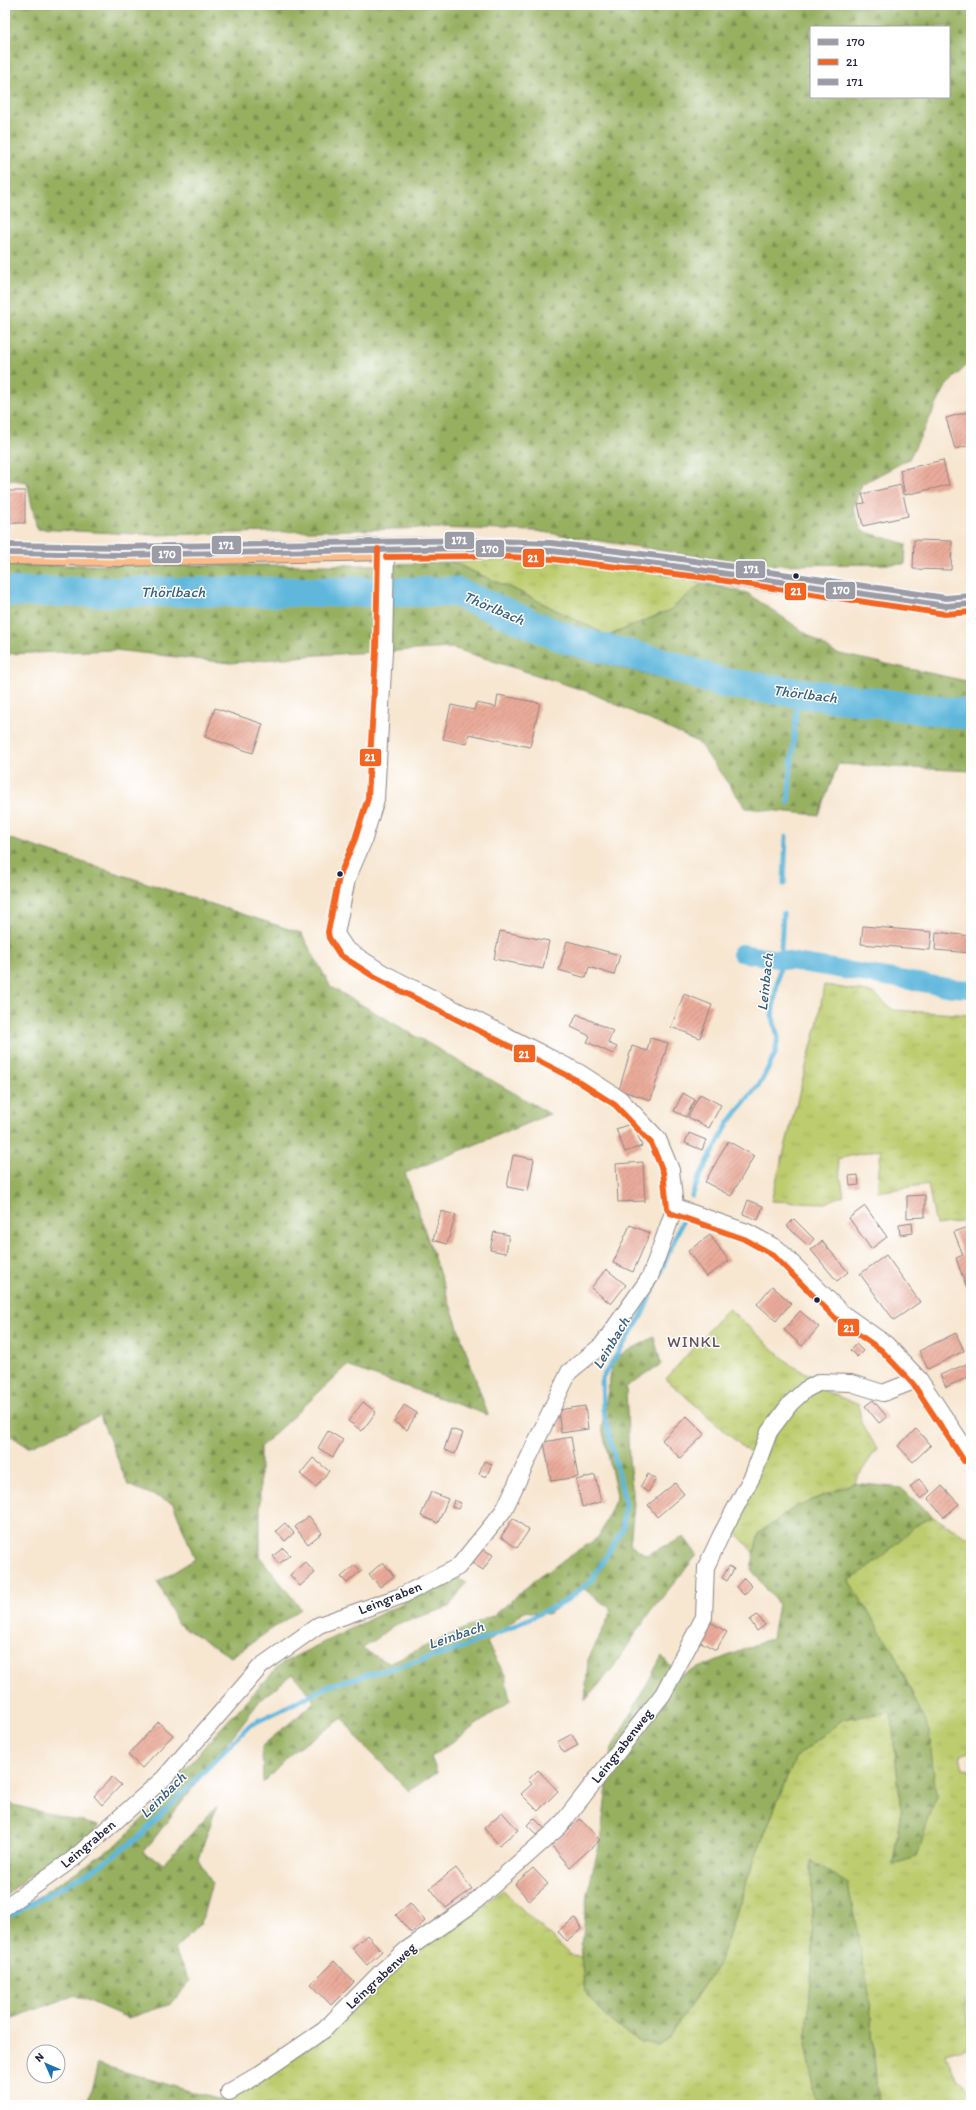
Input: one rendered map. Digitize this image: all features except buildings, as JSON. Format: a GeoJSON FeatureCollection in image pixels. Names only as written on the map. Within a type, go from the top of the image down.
{"type":"FeatureCollection","features":[{"type":"Feature","properties":{"kind":"main road"},"geometry":{"type":"LineString","coordinates":[[5,554],[122,555],[386,553],[471,548],[552,551],[673,566],[946,606],[971,604]]}},
{"type":"Feature","properties":{"kind":"street"},"geometry":{"type":"LineString","coordinates":[[386,553],[384,651],[376,799],[363,842],[347,880],[336,934],[346,949],[383,973],[580,1074],[620,1099],[658,1139],[671,1170],[675,1207],[747,1232],[778,1249],[842,1313],[886,1344],[919,1379],[971,1457]]}},
{"type":"Feature","properties":{"kind":"street","name":"Leingraben"},"geometry":{"type":"LineString","coordinates":[[5,1907],[73,1860],[164,1778],[261,1666],[319,1625],[401,1596],[458,1567],[504,1510],[569,1372],[602,1345],[650,1277],[675,1207]]}},
{"type":"Feature","properties":{"kind":"street","name":"Leingrabenweg"},"geometry":{"type":"LineString","coordinates":[[229,2092],[258,2075],[324,2030],[383,1970],[406,1950],[470,1906],[559,1827],[663,1694],[704,1617],[706,1567],[753,1474],[770,1432],[790,1404],[804,1390],[820,1382],[851,1383],[883,1393],[919,1379]]}},
{"type":"Feature","properties":{"kind":"green space"},"geometry":{"type":"Polygon","coordinates":[[[5,5],[971,5],[971,361],[946,386],[909,459],[862,484],[853,508],[862,531],[906,544],[905,564],[754,565],[536,531],[433,528],[154,535],[37,529],[27,482],[5,479],[5,5]]]}},
{"type":"Feature","properties":{"kind":"green space"},"geometry":{"type":"Polygon","coordinates":[[[531,558],[628,567],[703,583],[670,610],[608,636],[522,593],[451,562],[531,558]]]}},
{"type":"Feature","properties":{"kind":"green space"},"geometry":{"type":"Polygon","coordinates":[[[451,562],[522,593],[608,636],[670,610],[703,583],[747,593],[835,653],[971,682],[971,700],[767,677],[613,645],[456,587],[350,584],[5,583],[5,565],[368,565],[451,562]]]}},
{"type":"Feature","properties":{"kind":"green space"},"geometry":{"type":"Polygon","coordinates":[[[459,603],[569,655],[724,693],[836,711],[971,723],[971,771],[838,764],[819,815],[746,808],[698,742],[589,692],[453,648],[318,655],[230,663],[115,650],[5,654],[5,604],[459,603]]]}},
{"type":"Feature","properties":{"kind":"green space"},"geometry":{"type":"Polygon","coordinates":[[[5,837],[301,933],[331,987],[550,1114],[405,1173],[488,1415],[347,1366],[260,1447],[260,1557],[301,1609],[231,1657],[178,1624],[158,1582],[195,1559],[173,1503],[128,1485],[100,1416],[28,1447],[5,1432],[5,837]]]}},
{"type":"Feature","properties":{"kind":"green space"},"geometry":{"type":"Polygon","coordinates":[[[824,985],[873,993],[893,1010],[971,1015],[971,1220],[936,1225],[928,1184],[877,1192],[881,1149],[837,1159],[844,1195],[825,1203],[771,1201],[818,1021],[824,985]]]}},
{"type":"Feature","properties":{"kind":"green space"},"geometry":{"type":"Polygon","coordinates":[[[728,1308],[791,1365],[812,1376],[801,1387],[753,1456],[666,1379],[728,1308]]]}},
{"type":"Feature","properties":{"kind":"green space"},"geometry":{"type":"Polygon","coordinates":[[[654,1337],[661,1364],[626,1387],[629,1459],[634,1505],[630,1544],[646,1555],[684,1537],[697,1555],[651,1611],[612,1669],[585,1701],[588,1660],[612,1610],[583,1588],[548,1614],[524,1611],[487,1643],[505,1675],[510,1701],[431,1757],[437,1772],[409,1791],[358,1739],[343,1718],[295,1750],[263,1783],[262,1746],[315,1702],[293,1674],[261,1699],[143,1853],[164,1863],[217,1806],[198,1859],[212,1883],[201,1923],[174,1950],[190,1981],[171,2004],[128,2018],[75,1995],[5,2021],[5,1919],[115,1846],[158,1804],[208,1742],[282,1663],[453,1578],[466,1582],[449,1607],[394,1625],[362,1649],[389,1663],[496,1614],[536,1579],[599,1537],[617,1496],[602,1427],[613,1359],[654,1337]]]}},
{"type":"Feature","properties":{"kind":"green space"},"geometry":{"type":"Polygon","coordinates":[[[820,1389],[859,1405],[861,1423],[877,1448],[854,1483],[795,1507],[759,1533],[754,1553],[739,1536],[734,1524],[777,1430],[802,1397],[820,1389]]]}},
{"type":"Feature","properties":{"kind":"green space"},"geometry":{"type":"Polygon","coordinates":[[[854,1483],[901,1488],[933,1517],[916,1525],[881,1558],[849,1581],[893,1651],[929,1731],[936,1795],[917,1857],[893,1864],[901,1810],[891,1712],[843,1719],[795,1758],[754,1860],[720,1961],[668,2038],[658,2045],[641,2042],[615,2025],[585,1992],[581,1957],[587,1894],[600,1842],[612,1748],[662,1656],[678,1676],[772,1638],[778,1604],[751,1569],[759,1533],[795,1507],[854,1483]]]}},
{"type":"Feature","properties":{"kind":"green space"},"geometry":{"type":"Polygon","coordinates":[[[933,1517],[971,1539],[971,1751],[960,1755],[963,1769],[971,1770],[971,1989],[965,1993],[971,2046],[945,2053],[957,2078],[971,2091],[971,2105],[878,2105],[869,1993],[811,1861],[813,1954],[806,2048],[816,2105],[237,2105],[227,2102],[263,2080],[327,2035],[422,1946],[475,1913],[502,1890],[571,1956],[581,1957],[585,1991],[658,2045],[668,2038],[720,1961],[754,1860],[795,1758],[843,1719],[891,1711],[901,1810],[893,1863],[936,1795],[849,1581],[881,1558],[916,1525],[933,1517]]]}},
{"type":"Feature","properties":{"kind":"green space"},"geometry":{"type":"Polygon","coordinates":[[[5,1803],[99,1826],[75,1853],[31,1875],[5,1896],[5,1803]]]}},
{"type":"Feature","properties":{"kind":"green space"},"geometry":{"type":"Polygon","coordinates":[[[811,1860],[848,1884],[869,1993],[878,2105],[816,2105],[806,2048],[813,1954],[811,1860]]]}},
{"type":"Feature","properties":{"kind":"green space"},"geometry":{"type":"Polygon","coordinates":[[[98,2064],[227,2102],[237,2105],[87,2105],[98,2064]]]}},
{"type":"Feature","properties":{"kind":"waterway","name":"Thörlbach"},"geometry":{"type":"LineString","coordinates":[[5,592],[456,592],[569,640],[660,662],[723,683],[971,715]]}},
{"type":"Feature","properties":{"kind":"waterway","name":"Leinbach"},"geometry":{"type":"LineString","coordinates":[[788,803],[798,693]]}},
{"type":"Feature","properties":{"kind":"waterway","name":"Leinbach"},"geometry":{"type":"LineString","coordinates":[[784,884],[786,837]]}},
{"type":"Feature","properties":{"kind":"waterway","name":"Leinbach"},"geometry":{"type":"LineString","coordinates":[[692,1196],[699,1178],[729,1122],[761,1082],[775,1054],[778,1037],[772,1015],[780,966],[783,914]]}},
{"type":"Feature","properties":{"kind":"waterway"},"geometry":{"type":"LineString","coordinates":[[741,953],[953,988],[971,989]]}},
{"type":"Feature","properties":{"kind":"waterway","name":"Leinbach"},"geometry":{"type":"LineString","coordinates":[[5,1918],[93,1870],[137,1839],[250,1725],[331,1685],[450,1652],[501,1632],[564,1602],[591,1581],[623,1529],[625,1501],[603,1410],[602,1378],[641,1317],[683,1220]]}},
{"type":"Feature","properties":{"kind":"transit line","name":"171"},"geometry":{"type":"LineString","coordinates":[[5,545],[122,547],[471,540],[552,543],[674,558],[946,598],[970,596]]}},
{"type":"Feature","properties":{"kind":"transit line","name":"170"},"geometry":{"type":"LineString","coordinates":[[5,553],[122,555],[471,548],[552,551],[673,566],[946,606],[971,604]]}},
{"type":"Feature","properties":{"kind":"transit line","name":"21"},"geometry":{"type":"LineString","coordinates":[[378,549],[376,651],[368,798],[355,839],[339,877],[328,932],[329,938],[340,955],[379,980],[576,1080],[615,1105],[651,1143],[663,1172],[667,1208],[670,1213],[744,1239],[773,1255],[836,1319],[881,1350],[913,1384],[964,1461]]}},
{"type":"Feature","properties":{"kind":"transit line","name":"21"},"geometry":{"type":"LineString","coordinates":[[386,557],[490,556],[552,559],[699,577],[945,614],[971,612]]}},
{"type":"Feature","properties":{"kind":"district","name":"WINKL"},"geometry":{"type":"Point","coordinates":[694,1341]}}]}
